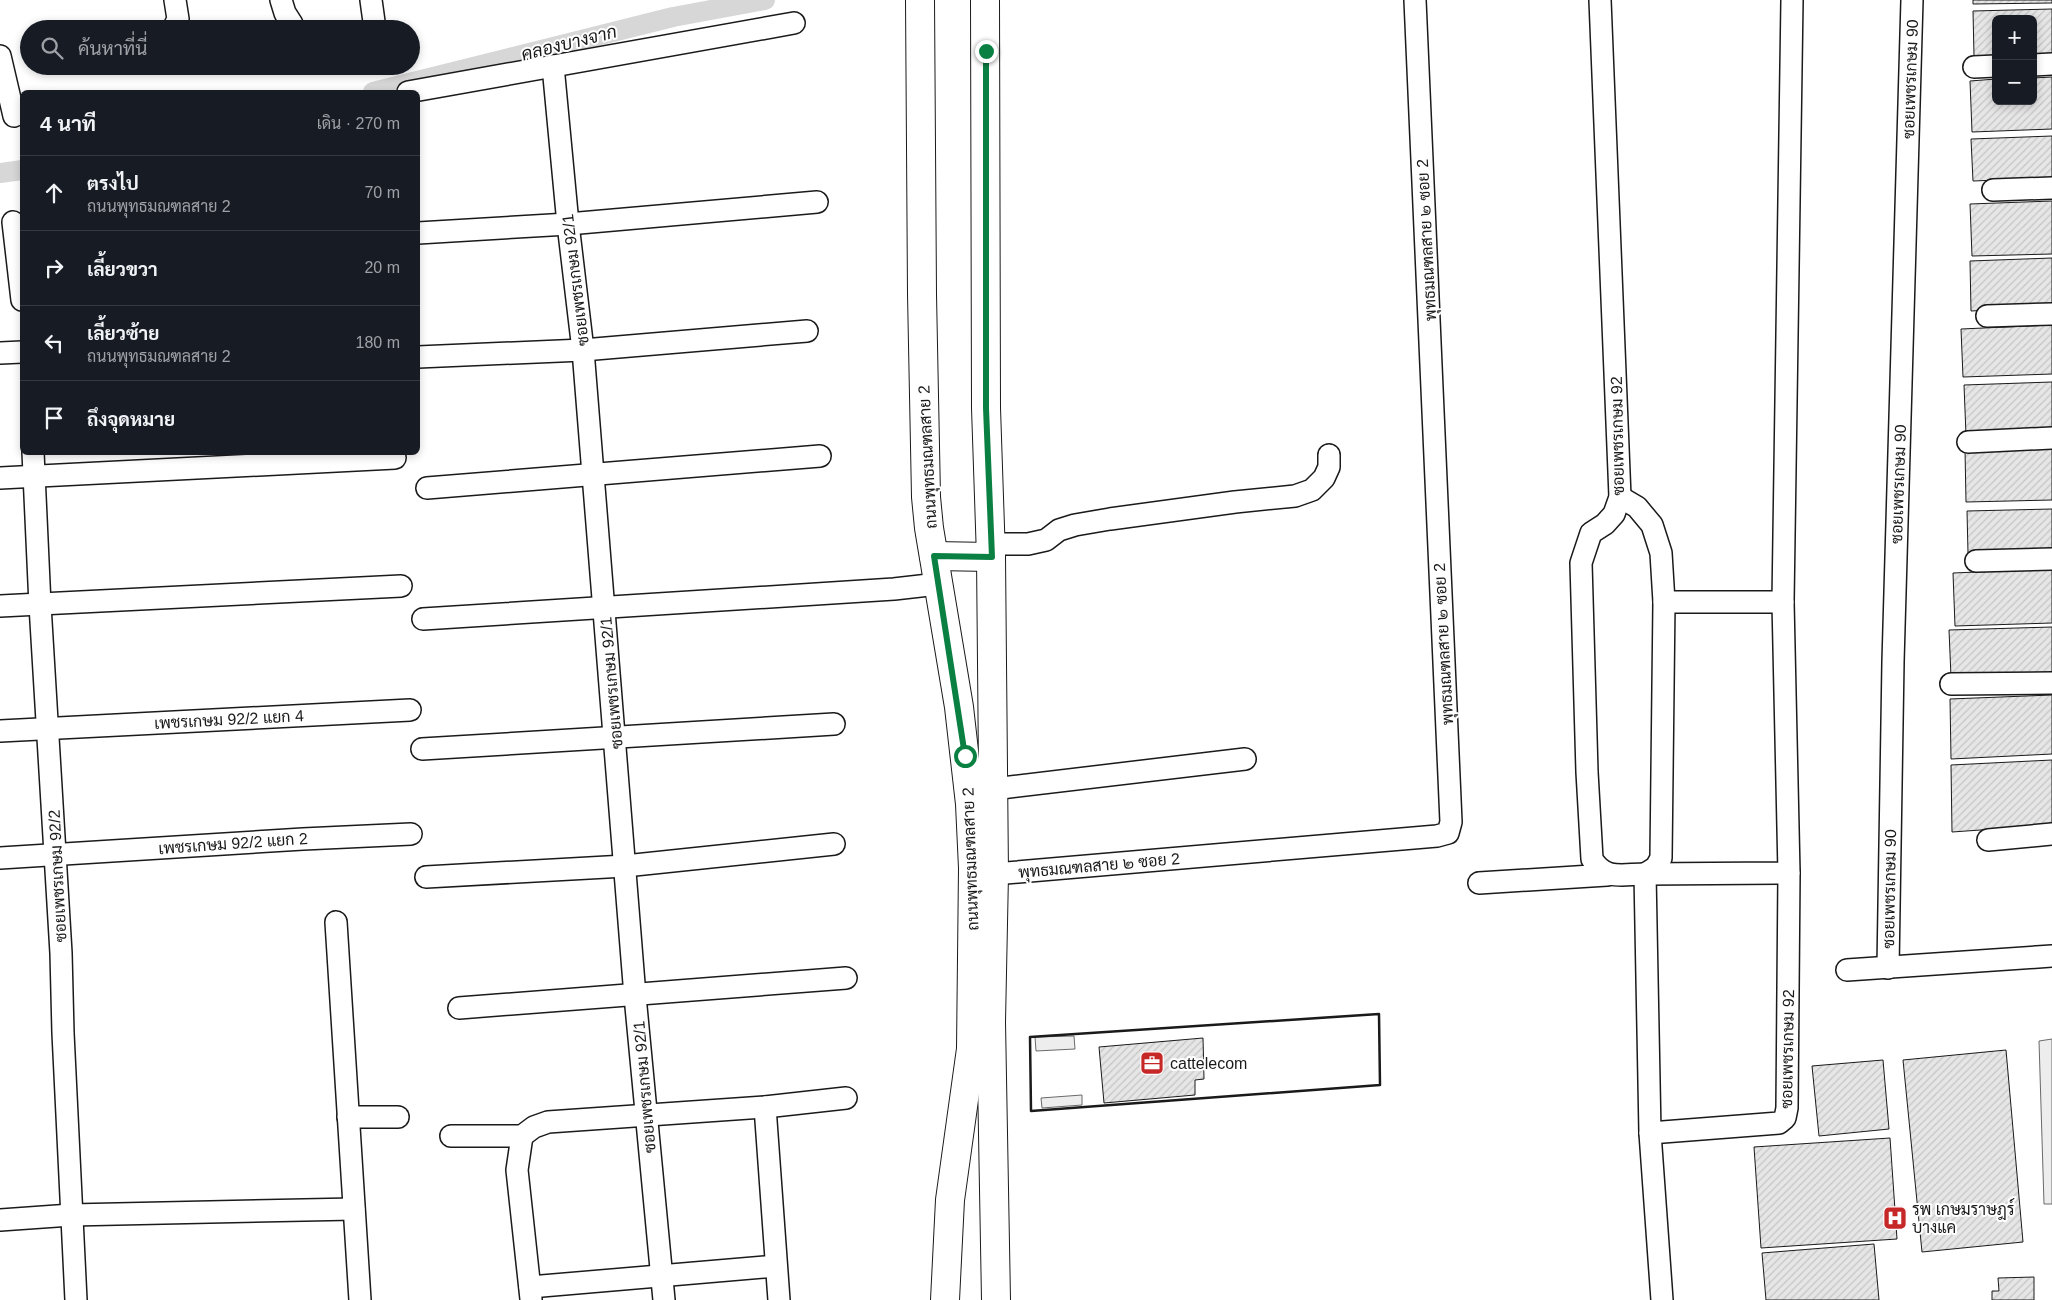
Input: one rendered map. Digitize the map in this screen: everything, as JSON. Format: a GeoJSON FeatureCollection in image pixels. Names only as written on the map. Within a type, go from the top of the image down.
{"type":"FeatureCollection","features":[{"type":"Feature","properties":{"kind":"main road","name":"ถนนพุทธมณฑลสาย 2"},"geometry":{"type":"LineString","coordinates":[[920,0],[922,304],[926,496],[965,756],[973,868],[971,1049],[950,1200],[945,1300]]}},
{"type":"Feature","properties":{"kind":"main road","name":"ถนนพุทธมณฑลสาย 2"},"geometry":{"type":"LineString","coordinates":[[985,0],[986,408],[991,550],[994,874],[991,1022],[996,1300]]}},
{"type":"Feature","properties":{"kind":"main road"},"geometry":{"type":"LineString","coordinates":[[934,556],[991,550]]}},
{"type":"Feature","properties":{"kind":"street"},"geometry":{"type":"LineString","coordinates":[[175,0],[177,20]]}},
{"type":"Feature","properties":{"kind":"street"},"geometry":{"type":"LineString","coordinates":[[281,0],[289,20]]}},
{"type":"Feature","properties":{"kind":"street"},"geometry":{"type":"LineString","coordinates":[[371,0],[374,20]]}},
{"type":"Feature","properties":{"kind":"street","name":"พุทธมณฑลสาย ๒ ซอย 2"},"geometry":{"type":"LineString","coordinates":[[994,874],[1437,836],[1448,833],[1451,822],[1414,0]]}},
{"type":"Feature","properties":{"kind":"street","name":"ซอยเพชรเกษม 92"},"geometry":{"type":"LineString","coordinates":[[1600,0],[1620,497],[1614,514],[1606,524],[1591,533],[1581,563],[1590,843],[1592,859],[1597,868],[1607,875]]}},
{"type":"Feature","properties":{"kind":"street","name":"ซอยเพชรเกษม 92"},"geometry":{"type":"LineString","coordinates":[[1650,1133],[1779,1123],[1785,1118],[1787,1108],[1789,873],[1783,602],[1792,0]]}},
{"type":"Feature","properties":{"kind":"street","name":"ซอยเพชรเกษม 90"},"geometry":{"type":"LineString","coordinates":[[1888,968],[1893,672],[1912,0]]}},
{"type":"Feature","properties":{"kind":"street"},"geometry":{"type":"LineString","coordinates":[[419,90],[794,23]]}},
{"type":"Feature","properties":{"kind":"street"},"geometry":{"type":"LineString","coordinates":[[0,56],[14,116]]}},
{"type":"Feature","properties":{"kind":"street"},"geometry":{"type":"LineString","coordinates":[[2037,65],[2052,64]]}},
{"type":"Feature","properties":{"kind":"street","name":"ซอยเพชรเกษม 92/1"},"geometry":{"type":"LineString","coordinates":[[553,66],[568,224],[583,350],[646,1115],[664,1300]]}},
{"type":"Feature","properties":{"kind":"street"},"geometry":{"type":"LineString","coordinates":[[1974,67],[1992,66]]}},
{"type":"Feature","properties":{"kind":"street"},"geometry":{"type":"LineString","coordinates":[[1993,190],[2052,188]]}},
{"type":"Feature","properties":{"kind":"street"},"geometry":{"type":"LineString","coordinates":[[420,233],[568,224],[817,202]]}},
{"type":"Feature","properties":{"kind":"street"},"geometry":{"type":"LineString","coordinates":[[12,222],[20,284]]}},
{"type":"Feature","properties":{"kind":"street"},"geometry":{"type":"LineString","coordinates":[[1987,316],[2052,314]]}},
{"type":"Feature","properties":{"kind":"street"},"geometry":{"type":"LineString","coordinates":[[420,357],[583,350],[807,331]]}},
{"type":"Feature","properties":{"kind":"street"},"geometry":{"type":"LineString","coordinates":[[0,353],[20,352]]}},
{"type":"Feature","properties":{"kind":"street"},"geometry":{"type":"LineString","coordinates":[[1968,442],[2052,438]]}},
{"type":"Feature","properties":{"kind":"street","name":"ซอยเพชรเกษม 92/2"},"geometry":{"type":"LineString","coordinates":[[34,455],[76,1300]]}},
{"type":"Feature","properties":{"kind":"street"},"geometry":{"type":"LineString","coordinates":[[991,550],[1046,540],[1059,530],[1075,524],[1235,502],[1295,496],[1312,490],[1324,478],[1329,467],[1329,455]]}},
{"type":"Feature","properties":{"kind":"street"},"geometry":{"type":"LineString","coordinates":[[427,488],[820,456]]}},
{"type":"Feature","properties":{"kind":"street"},"geometry":{"type":"LineString","coordinates":[[0,478],[395,458]]}},
{"type":"Feature","properties":{"kind":"street"},"geometry":{"type":"LineString","coordinates":[[1620,497],[1636,507],[1652,525],[1661,553],[1664,602],[1661,858],[1656,867],[1645,874]]}},
{"type":"Feature","properties":{"kind":"street"},"geometry":{"type":"LineString","coordinates":[[1976,561],[2052,559]]}},
{"type":"Feature","properties":{"kind":"street"},"geometry":{"type":"LineString","coordinates":[[422,619],[604,609],[894,589],[938,584]]}},
{"type":"Feature","properties":{"kind":"street"},"geometry":{"type":"LineString","coordinates":[[0,606],[401,586]]}},
{"type":"Feature","properties":{"kind":"street"},"geometry":{"type":"LineString","coordinates":[[1664,602],[1783,602]]}},
{"type":"Feature","properties":{"kind":"street"},"geometry":{"type":"LineString","coordinates":[[1951,684],[2052,683]]}},
{"type":"Feature","properties":{"kind":"street","name":"เพชรเกษม 92/2 แยก 4"},"geometry":{"type":"LineString","coordinates":[[0,731],[410,710]]}},
{"type":"Feature","properties":{"kind":"street"},"geometry":{"type":"LineString","coordinates":[[422,749],[834,724]]}},
{"type":"Feature","properties":{"kind":"street"},"geometry":{"type":"LineString","coordinates":[[993,789],[1246,759]]}},
{"type":"Feature","properties":{"kind":"street","name":"เพชรเกษม 92/2 แยก 2"},"geometry":{"type":"LineString","coordinates":[[0,858],[411,834]]}},
{"type":"Feature","properties":{"kind":"street"},"geometry":{"type":"LineString","coordinates":[[1988,840],[2052,834]]}},
{"type":"Feature","properties":{"kind":"street"},"geometry":{"type":"LineString","coordinates":[[426,878],[625,866],[834,844]]}},
{"type":"Feature","properties":{"kind":"street"},"geometry":{"type":"LineString","coordinates":[[1479,883],[1607,875],[1789,873]]}},
{"type":"Feature","properties":{"kind":"street"},"geometry":{"type":"LineString","coordinates":[[1645,874],[1650,1133],[1662,1300]]}},
{"type":"Feature","properties":{"kind":"street"},"geometry":{"type":"LineString","coordinates":[[336,922],[360,1300]]}},
{"type":"Feature","properties":{"kind":"street","name":"ซอยเพชรเกษม 90"},"geometry":{"type":"LineString","coordinates":[[1847,970],[2052,956]]}},
{"type":"Feature","properties":{"kind":"street"},"geometry":{"type":"LineString","coordinates":[[459,1008],[636,996],[846,978]]}},
{"type":"Feature","properties":{"kind":"street"},"geometry":{"type":"LineString","coordinates":[[450,1136],[522,1136],[534,1127],[548,1122],[765,1107],[846,1098]]}},
{"type":"Feature","properties":{"kind":"street"},"geometry":{"type":"LineString","coordinates":[[765,1107],[779,1300]]}},
{"type":"Feature","properties":{"kind":"street"},"geometry":{"type":"LineString","coordinates":[[348,1117],[398,1117]]}},
{"type":"Feature","properties":{"kind":"street"},"geometry":{"type":"LineString","coordinates":[[522,1136],[517,1170],[530,1293],[662,1276],[776,1266]]}},
{"type":"Feature","properties":{"kind":"street"},"geometry":{"type":"LineString","coordinates":[[0,1220],[71,1215],[354,1209]]}},
{"type":"Feature","properties":{"kind":"shaded area"},"geometry":{"type":"Polygon","coordinates":[[[1074,1036],[1075,1049],[1036,1051],[1035,1037],[1074,1036]]]}},
{"type":"Feature","properties":{"kind":"shaded area"},"geometry":{"type":"Polygon","coordinates":[[[2052,1039],[2052,1204],[2044,1204],[2039,1041],[2052,1039]]]}},
{"type":"Feature","properties":{"kind":"shaded area"},"geometry":{"type":"Polygon","coordinates":[[[1082,1095],[1082,1105],[1042,1108],[1041,1098],[1082,1095]]]}},
{"type":"Feature","properties":{"kind":"building"},"geometry":{"type":"Polygon","coordinates":[[[1973,0],[2052,0],[2052,3],[1973,4],[1973,0]]]}},
{"type":"Feature","properties":{"kind":"building"},"geometry":{"type":"Polygon","coordinates":[[[2052,9],[2052,54],[2037,54],[2037,15],[1992,15],[1992,55],[1974,56],[1973,11],[2052,9]]]}},
{"type":"Feature","properties":{"kind":"building"},"geometry":{"type":"Polygon","coordinates":[[[2052,77],[2052,129],[1972,132],[1970,81],[1992,79],[1992,105],[2037,105],[2037,78],[2052,77]]]}},
{"type":"Feature","properties":{"kind":"building"},"geometry":{"type":"Polygon","coordinates":[[[2052,136],[2052,178],[1973,181],[1971,139],[2052,136]]]}},
{"type":"Feature","properties":{"kind":"building"},"geometry":{"type":"Polygon","coordinates":[[[2052,201],[2052,254],[1972,256],[1970,204],[2052,201]]]}},
{"type":"Feature","properties":{"kind":"building"},"geometry":{"type":"Polygon","coordinates":[[[2052,258],[2052,307],[1971,311],[1970,261],[2052,258]]]}},
{"type":"Feature","properties":{"kind":"building"},"geometry":{"type":"Polygon","coordinates":[[[2052,325],[2052,374],[1963,377],[1961,329],[2052,325]]]}},
{"type":"Feature","properties":{"kind":"building"},"geometry":{"type":"Polygon","coordinates":[[[2052,382],[2052,431],[1966,435],[1964,385],[2052,382]]]}},
{"type":"Feature","properties":{"kind":"building"},"geometry":{"type":"Polygon","coordinates":[[[2052,448],[2052,500],[1966,502],[1965,450],[2052,448]]]}},
{"type":"Feature","properties":{"kind":"building"},"geometry":{"type":"Polygon","coordinates":[[[2052,509],[2052,551],[1968,553],[1967,511],[2052,509]]]}},
{"type":"Feature","properties":{"kind":"building"},"geometry":{"type":"Polygon","coordinates":[[[2052,569],[2052,623],[1955,626],[1953,573],[2052,569]]]}},
{"type":"Feature","properties":{"kind":"building"},"geometry":{"type":"Polygon","coordinates":[[[2052,627],[2052,673],[1951,677],[1949,630],[2052,627]]]}},
{"type":"Feature","properties":{"kind":"building"},"geometry":{"type":"Polygon","coordinates":[[[2052,695],[2052,754],[1951,759],[1950,699],[2052,695]]]}},
{"type":"Feature","properties":{"kind":"building"},"geometry":{"type":"Polygon","coordinates":[[[2052,760],[2052,825],[1952,832],[1951,765],[2052,760]]]}},
{"type":"Feature","properties":{"kind":"building","name":"cattelecom"},"geometry":{"type":"Polygon","coordinates":[[[1203,1038],[1204,1079],[1195,1080],[1195,1095],[1104,1103],[1099,1047],[1203,1038]]]}},
{"type":"Feature","properties":{"kind":"building"},"geometry":{"type":"Polygon","coordinates":[[[2006,1050],[2023,1242],[1922,1252],[1903,1060],[2006,1050]]]}},
{"type":"Feature","properties":{"kind":"building"},"geometry":{"type":"Polygon","coordinates":[[[1883,1060],[1889,1129],[1819,1136],[1812,1066],[1883,1060]]]}},
{"type":"Feature","properties":{"kind":"building"},"geometry":{"type":"Polygon","coordinates":[[[1890,1138],[1897,1239],[1761,1248],[1754,1147],[1890,1138]]]}},
{"type":"Feature","properties":{"kind":"building"},"geometry":{"type":"Polygon","coordinates":[[[1874,1244],[1879,1300],[1766,1300],[1762,1253],[1874,1244]]]}},
{"type":"Feature","properties":{"kind":"building"},"geometry":{"type":"Polygon","coordinates":[[[2034,1277],[2034,1300],[1992,1300],[1992,1291],[1999,1291],[1998,1278],[2034,1277]]]}},
{"type":"Feature","properties":{"kind":"waterway","name":"คลองบางจาก"},"geometry":{"type":"LineString","coordinates":[[381,90],[673,17],[765,0]]}},
{"type":"Feature","properties":{"kind":"waterway","name":"คลองบางจาก"},"geometry":{"type":"LineString","coordinates":[[0,173],[20,170]]}},
{"type":"Feature","properties":{"kind":"wall"},"geometry":{"type":"LineString","coordinates":[[1379,1014],[1380,1085],[1031,1111],[1030,1037],[1379,1014]]}},
{"type":"Feature","properties":{"kind":"place","name":"cattelecom"},"geometry":{"type":"Point","coordinates":[1152,1063]}},
{"type":"Feature","properties":{"kind":"place","name":"รพ เกษมราษฎร์ บางแค"},"geometry":{"type":"Point","coordinates":[1895,1218]}},
{"type":"Feature","properties":{"kind":"route"},"geometry":{"type":"LineString","coordinates":[[965,756],[959,707],[934,556],[992,557],[986,408],[986,51]]}}]}
